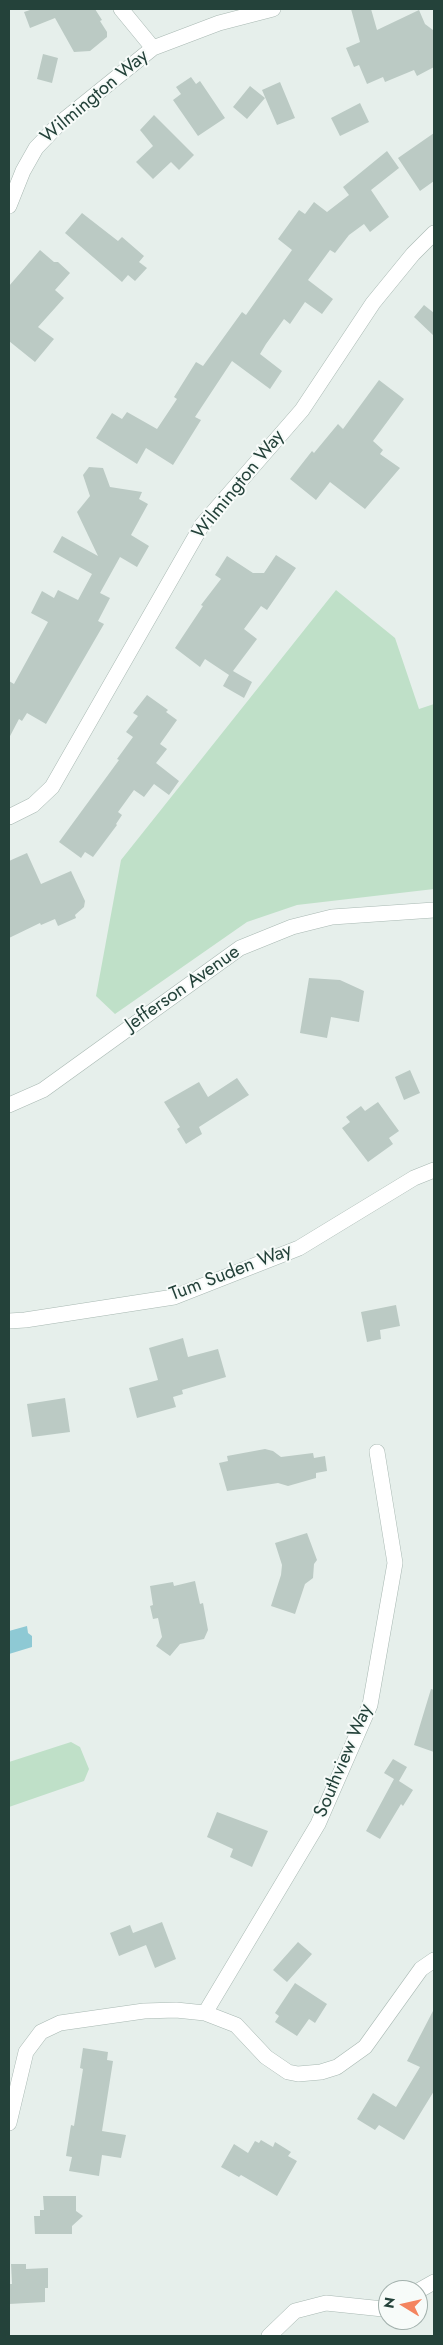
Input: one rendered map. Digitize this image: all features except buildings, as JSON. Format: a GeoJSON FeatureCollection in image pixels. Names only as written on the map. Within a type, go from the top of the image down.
{"type":"FeatureCollection","features":[{"type":"Feature","properties":{"kind":"street"},"geometry":{"type":"LineString","coordinates":[[121,9],[153,48]]}},
{"type":"Feature","properties":{"kind":"street","name":"Wilmington Way"},"geometry":{"type":"LineString","coordinates":[[9,206],[23,171],[36,148],[60,123],[153,48],[219,23],[273,9]]}},
{"type":"Feature","properties":{"kind":"street","name":"Wilmington Way"},"geometry":{"type":"LineString","coordinates":[[9,817],[33,805],[52,787],[202,525],[302,410],[373,303],[413,254],[434,233]]}},
{"type":"Feature","properties":{"kind":"street","name":"Jefferson Avenue"},"geometry":{"type":"LineString","coordinates":[[9,1105],[43,1090],[240,948],[292,927],[332,917],[434,910]]}},
{"type":"Feature","properties":{"kind":"street","name":"Tum Suden Way"},"geometry":{"type":"LineString","coordinates":[[9,1321],[174,1297],[298,1248],[414,1178],[434,1170]]}},
{"type":"Feature","properties":{"kind":"street","name":"Southview Way"},"geometry":{"type":"LineString","coordinates":[[205,2012],[318,1824],[370,1705],[395,1563],[377,1452]]}},
{"type":"Feature","properties":{"kind":"street"},"geometry":{"type":"LineString","coordinates":[[9,2123],[26,2052],[41,2032],[60,2023],[125,2013],[176,2010],[205,2012],[236,2025],[266,2057],[288,2072],[298,2074],[321,2072],[337,2067],[365,2047],[421,1969],[434,1960]]}},
{"type":"Feature","properties":{"kind":"street"},"geometry":{"type":"LineString","coordinates":[[269,2336],[295,2311],[326,2303],[378,2308]]}},
{"type":"Feature","properties":{"kind":"green space"},"geometry":{"type":"Polygon","coordinates":[[[336,590],[395,638],[419,709],[434,704],[434,889],[297,905],[247,922],[115,1014],[96,996],[121,860],[336,590]]]}},
{"type":"Feature","properties":{"kind":"green space"},"geometry":{"type":"Polygon","coordinates":[[[71,1742],[80,1747],[89,1769],[84,1781],[9,1807],[9,1762],[71,1742]]]}},
{"type":"Feature","properties":{"kind":"water"},"geometry":{"type":"Polygon","coordinates":[[[27,1626],[28,1633],[32,1636],[32,1647],[9,1654],[9,1631],[27,1626]]]}}]}
